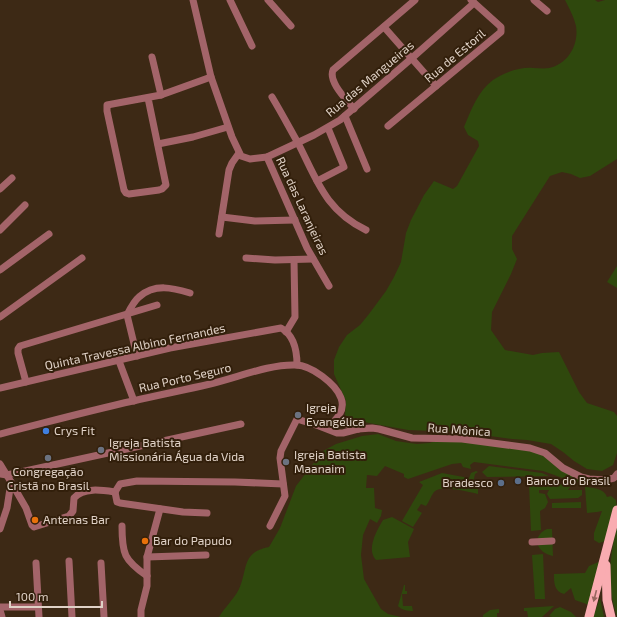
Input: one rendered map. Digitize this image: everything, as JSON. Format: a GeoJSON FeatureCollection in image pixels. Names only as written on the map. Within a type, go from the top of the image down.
{"type":"FeatureCollection","features":[{"type":"Feature","properties":{"kind":"main road"},"geometry":{"type":"LineString","coordinates":[[589,617],[617,510]]}},
{"type":"Feature","properties":{"kind":"main road"},"geometry":{"type":"LineString","coordinates":[[607,548],[606,590],[611,617]]}},
{"type":"Feature","properties":{"kind":"street"},"geometry":{"type":"LineString","coordinates":[[193,0],[211,76],[228,127],[239,153],[229,170],[219,234]]}},
{"type":"Feature","properties":{"kind":"street"},"geometry":{"type":"LineString","coordinates":[[230,0],[252,46]]}},
{"type":"Feature","properties":{"kind":"street"},"geometry":{"type":"LineString","coordinates":[[268,0],[291,26]]}},
{"type":"Feature","properties":{"kind":"street"},"geometry":{"type":"LineString","coordinates":[[354,110],[334,84],[331,77],[333,70],[415,0]]}},
{"type":"Feature","properties":{"kind":"street"},"geometry":{"type":"LineString","coordinates":[[534,0],[547,11]]}},
{"type":"Feature","properties":{"kind":"street","name":"Rua das Mangueiras"},"geometry":{"type":"LineString","coordinates":[[239,153],[244,158],[267,157],[328,128],[354,110],[472,1]]}},
{"type":"Feature","properties":{"kind":"street","name":"Rua de Estoril"},"geometry":{"type":"LineString","coordinates":[[388,126],[501,32],[501,27],[472,1]]}},
{"type":"Feature","properties":{"kind":"street"},"geometry":{"type":"LineString","coordinates":[[384,27],[436,86]]}},
{"type":"Feature","properties":{"kind":"street"},"geometry":{"type":"LineString","coordinates":[[152,57],[161,95]]}},
{"type":"Feature","properties":{"kind":"street"},"geometry":{"type":"LineString","coordinates":[[148,98],[166,182],[164,187],[159,190],[129,194],[124,190],[107,107],[109,104],[161,95],[211,76]]}},
{"type":"Feature","properties":{"kind":"street"},"geometry":{"type":"LineString","coordinates":[[272,97],[332,206],[352,223],[366,230]]}},
{"type":"Feature","properties":{"kind":"street"},"geometry":{"type":"LineString","coordinates":[[346,116],[367,169]]}},
{"type":"Feature","properties":{"kind":"street"},"geometry":{"type":"LineString","coordinates":[[158,144],[192,137],[228,127]]}},
{"type":"Feature","properties":{"kind":"street"},"geometry":{"type":"LineString","coordinates":[[317,181],[344,167],[328,128]]}},
{"type":"Feature","properties":{"kind":"street","name":"Rua das Laranjeiras"},"geometry":{"type":"LineString","coordinates":[[267,157],[307,248],[329,286]]}},
{"type":"Feature","properties":{"kind":"street"},"geometry":{"type":"LineString","coordinates":[[0,189],[12,178]]}},
{"type":"Feature","properties":{"kind":"street"},"geometry":{"type":"LineString","coordinates":[[0,230],[25,206]]}},
{"type":"Feature","properties":{"kind":"street"},"geometry":{"type":"LineString","coordinates":[[222,217],[255,221],[295,220]]}},
{"type":"Feature","properties":{"kind":"street"},"geometry":{"type":"LineString","coordinates":[[0,270],[49,234]]}},
{"type":"Feature","properties":{"kind":"street"},"geometry":{"type":"LineString","coordinates":[[0,317],[82,258]]}},
{"type":"Feature","properties":{"kind":"street"},"geometry":{"type":"LineString","coordinates":[[246,258],[275,260],[314,259]]}},
{"type":"Feature","properties":{"kind":"street"},"geometry":{"type":"LineString","coordinates":[[294,260],[295,317],[286,332],[296,348],[297,365]]}},
{"type":"Feature","properties":{"kind":"street"},"geometry":{"type":"LineString","coordinates":[[137,356],[127,315],[139,297],[150,290],[158,288],[172,288],[190,293]]}},
{"type":"Feature","properties":{"kind":"street"},"geometry":{"type":"LineString","coordinates":[[26,382],[18,353],[20,346],[157,305]]}},
{"type":"Feature","properties":{"kind":"street","name":"Quinta Travessa Albino Fernandes"},"geometry":{"type":"LineString","coordinates":[[0,388],[203,341],[281,328],[286,332]]}},
{"type":"Feature","properties":{"kind":"street"},"geometry":{"type":"LineString","coordinates":[[119,361],[134,401]]}},
{"type":"Feature","properties":{"kind":"street","name":"Rua Porto Seguro"},"geometry":{"type":"LineString","coordinates":[[0,434],[222,381],[268,368],[297,365],[303,366],[315,372],[336,389],[342,404],[337,420]]}},
{"type":"Feature","properties":{"kind":"street","name":"Rua Mônica"},"geometry":{"type":"LineString","coordinates":[[283,484],[280,458],[281,451],[297,419],[327,428],[337,433],[358,429],[379,429],[412,438],[462,439],[530,448],[545,453],[563,468],[581,477],[598,480],[616,476]]}},
{"type":"Feature","properties":{"kind":"street"},"geometry":{"type":"LineString","coordinates":[[327,428],[337,420],[358,429]]}},
{"type":"Feature","properties":{"kind":"street"},"geometry":{"type":"LineString","coordinates":[[3,474],[241,424]]}},
{"type":"Feature","properties":{"kind":"street"},"geometry":{"type":"LineString","coordinates":[[0,464],[3,474],[12,482],[34,527],[69,516],[73,511],[74,498],[77,495],[93,490],[115,492]]}},
{"type":"Feature","properties":{"kind":"street"},"geometry":{"type":"LineString","coordinates":[[207,513],[183,512],[120,504],[117,502],[115,492],[120,484],[137,481],[283,484],[285,488],[285,496],[270,526]]}},
{"type":"Feature","properties":{"kind":"street"},"geometry":{"type":"LineString","coordinates":[[0,529],[7,508],[12,482]]}},
{"type":"Feature","properties":{"kind":"street"},"geometry":{"type":"LineString","coordinates":[[141,617],[141,610],[146,593],[147,557],[160,509]]}},
{"type":"Feature","properties":{"kind":"street"},"geometry":{"type":"LineString","coordinates":[[122,526],[126,558],[131,564],[147,576]]}},
{"type":"Feature","properties":{"kind":"street"},"geometry":{"type":"LineString","coordinates":[[532,542],[552,541]]}},
{"type":"Feature","properties":{"kind":"street"},"geometry":{"type":"LineString","coordinates":[[147,557],[206,556]]}},
{"type":"Feature","properties":{"kind":"street"},"geometry":{"type":"LineString","coordinates":[[69,561],[72,617]]}},
{"type":"Feature","properties":{"kind":"street"},"geometry":{"type":"LineString","coordinates":[[36,562],[38,617]]}},
{"type":"Feature","properties":{"kind":"street"},"geometry":{"type":"LineString","coordinates":[[101,563],[104,617]]}},
{"type":"Feature","properties":{"kind":"street"},"geometry":{"type":"LineString","coordinates":[[0,607],[38,606]]}},
{"type":"Feature","properties":{"kind":"street"},"geometry":{"type":"LineString","coordinates":[[0,610],[2,617]]}},
{"type":"Feature","properties":{"kind":"green space"},"geometry":{"type":"Polygon","coordinates":[[[565,0],[595,0],[598,2],[605,0],[617,0],[617,159],[590,176],[580,178],[562,172],[550,176],[512,236],[512,249],[517,259],[492,312],[491,330],[505,350],[533,355],[559,352],[579,392],[587,403],[614,412],[617,416],[617,453],[613,465],[602,471],[587,469],[551,444],[460,432],[408,430],[349,418],[345,415],[346,401],[334,374],[334,360],[339,347],[347,335],[360,325],[369,314],[386,291],[394,277],[401,262],[406,233],[424,195],[434,181],[453,189],[457,186],[479,146],[478,141],[468,135],[464,127],[479,95],[493,80],[508,72],[523,68],[549,68],[556,66],[571,53],[576,40],[576,26],[565,0]]]}},
{"type":"Feature","properties":{"kind":"green space"},"geometry":{"type":"Polygon","coordinates":[[[617,266],[617,288],[607,282],[617,266]]]}},
{"type":"Feature","properties":{"kind":"green space"},"geometry":{"type":"Polygon","coordinates":[[[378,434],[396,441],[417,444],[429,443],[448,438],[530,448],[571,473],[606,480],[610,485],[602,487],[571,481],[543,471],[474,462],[470,465],[471,469],[463,467],[461,463],[452,464],[408,479],[404,477],[404,474],[385,466],[377,476],[367,475],[366,488],[374,488],[375,508],[382,510],[381,516],[377,523],[370,519],[363,535],[361,555],[364,579],[381,609],[388,614],[401,617],[219,617],[239,589],[250,557],[260,549],[269,547],[280,528],[296,486],[323,451],[336,444],[362,436],[378,434]]]}},
{"type":"Feature","properties":{"kind":"green space"},"geometry":{"type":"Polygon","coordinates":[[[489,466],[542,473],[549,476],[487,477],[482,472],[489,466]]]}},
{"type":"Feature","properties":{"kind":"green space"},"geometry":{"type":"Polygon","coordinates":[[[476,471],[478,472],[475,474],[473,483],[478,483],[478,494],[455,489],[438,490],[434,492],[426,506],[421,504],[417,510],[422,513],[413,527],[402,521],[423,485],[419,482],[442,473],[469,478],[471,473],[476,471]]]}},
{"type":"Feature","properties":{"kind":"green space"},"geometry":{"type":"Polygon","coordinates":[[[529,484],[569,484],[570,487],[568,490],[582,490],[582,495],[578,498],[550,499],[547,494],[549,490],[539,490],[539,493],[545,494],[548,502],[545,508],[540,511],[541,530],[531,531],[529,484]]]}},
{"type":"Feature","properties":{"kind":"green space"},"geometry":{"type":"Polygon","coordinates":[[[585,487],[601,490],[607,497],[611,496],[616,500],[617,510],[609,540],[599,543],[594,540],[594,533],[602,511],[587,513],[585,487]]]}},
{"type":"Feature","properties":{"kind":"green space"},"geometry":{"type":"Polygon","coordinates":[[[581,502],[581,508],[552,508],[552,503],[581,502]]]}},
{"type":"Feature","properties":{"kind":"green space"},"geometry":{"type":"Polygon","coordinates":[[[392,517],[414,529],[408,542],[410,557],[376,560],[373,556],[372,545],[376,534],[383,520],[392,517]]]}},
{"type":"Feature","properties":{"kind":"green space"},"geometry":{"type":"Polygon","coordinates":[[[617,525],[617,616],[611,593],[610,570],[612,548],[617,525]]]}},
{"type":"Feature","properties":{"kind":"green space"},"geometry":{"type":"Polygon","coordinates":[[[547,529],[552,529],[553,556],[543,552],[537,540],[542,532],[547,529]]]}},
{"type":"Feature","properties":{"kind":"green space"},"geometry":{"type":"Polygon","coordinates":[[[543,554],[545,599],[535,599],[532,555],[543,554]]]}},
{"type":"Feature","properties":{"kind":"green space"},"geometry":{"type":"Polygon","coordinates":[[[601,561],[592,606],[575,600],[571,588],[564,594],[556,589],[554,574],[585,573],[589,566],[601,561]]]}},
{"type":"Feature","properties":{"kind":"green space"},"geometry":{"type":"Polygon","coordinates":[[[404,585],[407,594],[402,594],[403,606],[412,606],[413,611],[403,609],[398,606],[404,585]]]}},
{"type":"Feature","properties":{"kind":"green space"},"geometry":{"type":"Polygon","coordinates":[[[600,598],[604,617],[593,617],[600,598]]]}},
{"type":"Feature","properties":{"kind":"green space"},"geometry":{"type":"Polygon","coordinates":[[[554,606],[542,617],[528,617],[527,611],[524,611],[524,608],[554,606]]]}},
{"type":"Feature","properties":{"kind":"green space"},"geometry":{"type":"Polygon","coordinates":[[[560,607],[571,612],[576,617],[549,616],[555,609],[560,607]]]}},
{"type":"Feature","properties":{"kind":"green space"},"geometry":{"type":"Polygon","coordinates":[[[499,609],[497,617],[483,617],[483,615],[490,610],[499,609]]]}},
{"type":"Feature","properties":{"kind":"place","name":"Igreja Evangélica"},"geometry":{"type":"Point","coordinates":[298,415]}},
{"type":"Feature","properties":{"kind":"place","name":"Crys Fit"},"geometry":{"type":"Point","coordinates":[46,431]}},
{"type":"Feature","properties":{"kind":"place","name":"Igreja Batista Missionária Água da Vida"},"geometry":{"type":"Point","coordinates":[101,450]}},
{"type":"Feature","properties":{"kind":"place","name":"Congregação Cristã no Brasil"},"geometry":{"type":"Point","coordinates":[48,458]}},
{"type":"Feature","properties":{"kind":"place","name":"Igreja Batista Maanaim"},"geometry":{"type":"Point","coordinates":[286,462]}},
{"type":"Feature","properties":{"kind":"place","name":"Banco do Brasil"},"geometry":{"type":"Point","coordinates":[518,481]}},
{"type":"Feature","properties":{"kind":"place","name":"Bradesco"},"geometry":{"type":"Point","coordinates":[501,483]}},
{"type":"Feature","properties":{"kind":"place","name":"Antenas Bar"},"geometry":{"type":"Point","coordinates":[35,520]}},
{"type":"Feature","properties":{"kind":"place","name":"Bar do Papudo"},"geometry":{"type":"Point","coordinates":[145,541]}}]}
